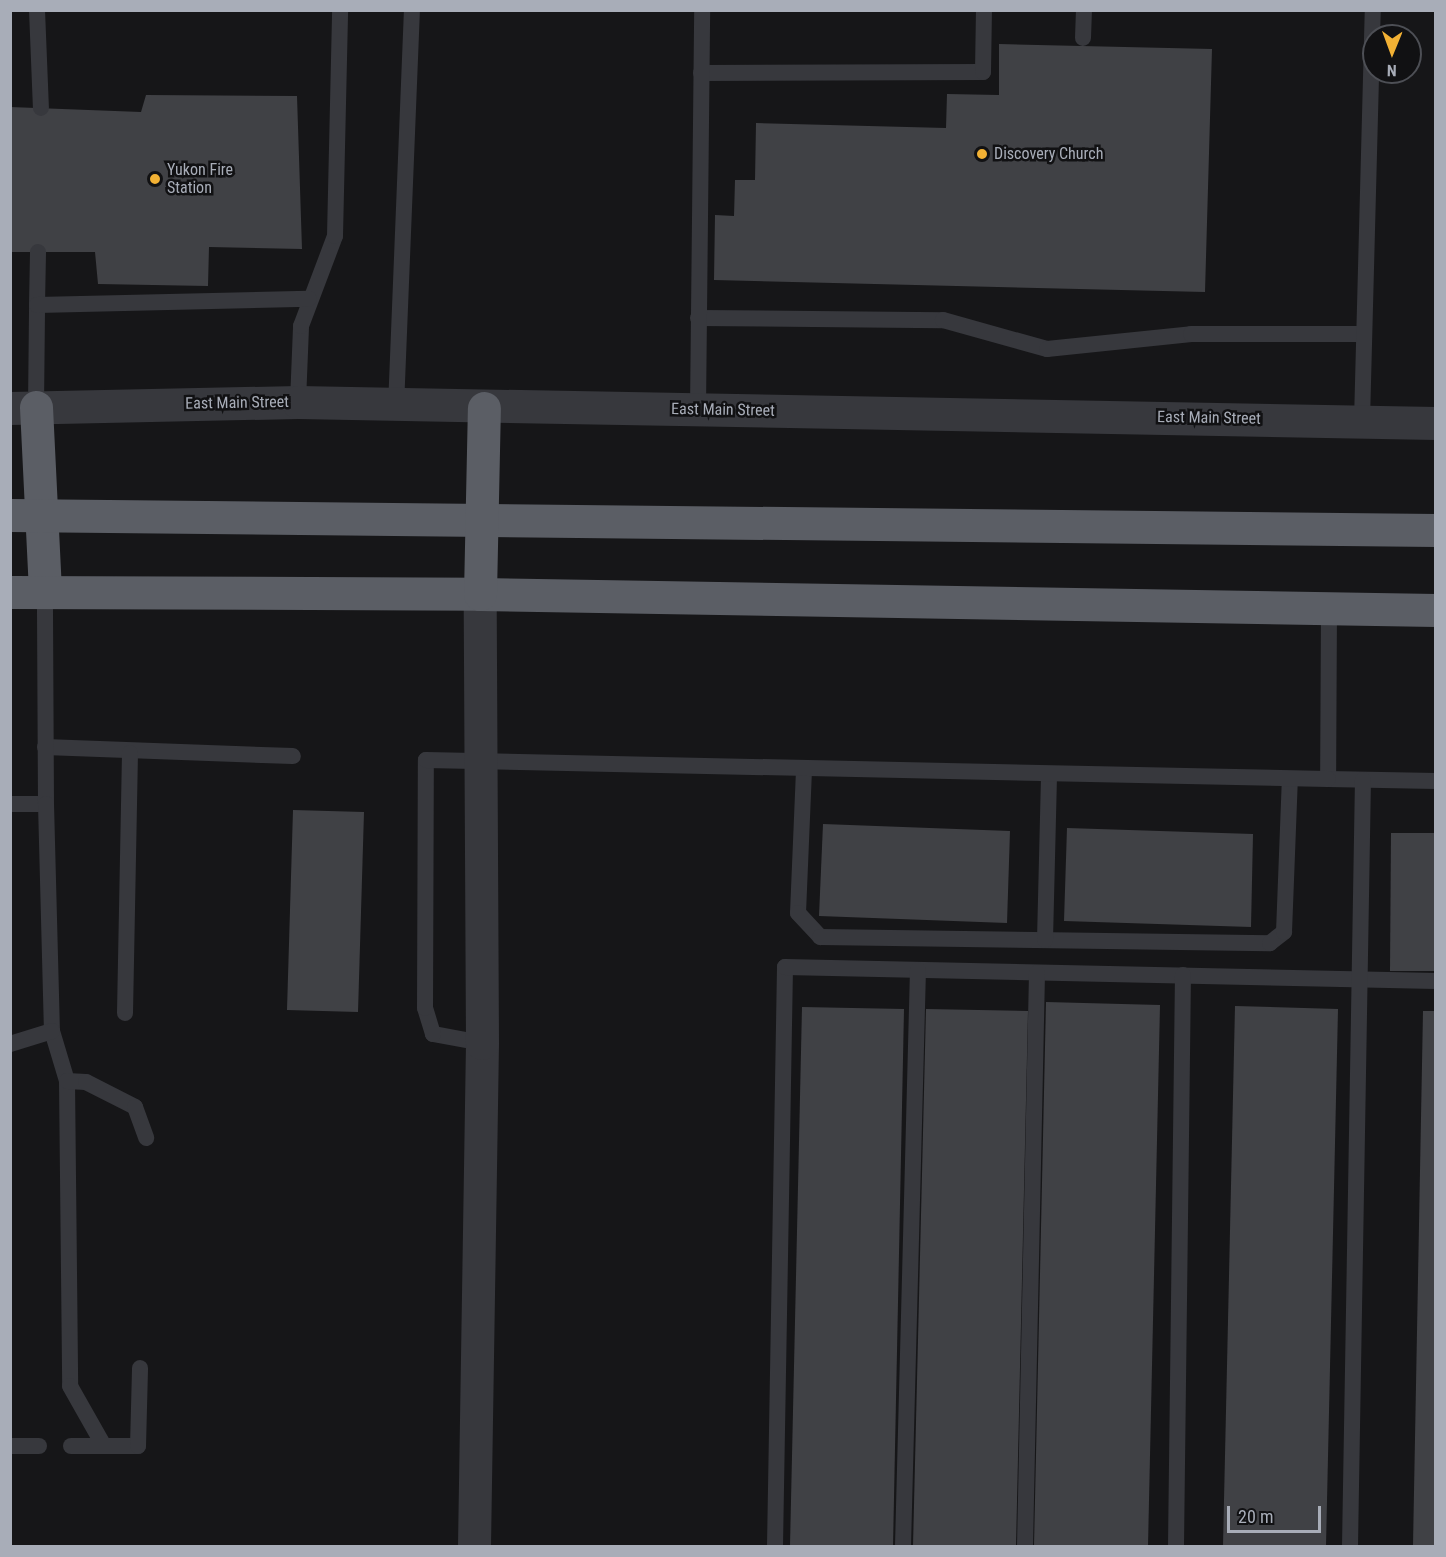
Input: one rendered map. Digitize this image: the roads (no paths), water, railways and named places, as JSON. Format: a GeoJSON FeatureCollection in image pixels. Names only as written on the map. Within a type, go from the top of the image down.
{"type":"FeatureCollection","features":[{"type":"Feature","properties":{"kind":"highway"},"geometry":{"type":"LineString","coordinates":[[23,408],[43,513],[45,590]]}},
{"type":"Feature","properties":{"kind":"highway"},"geometry":{"type":"LineString","coordinates":[[480,594],[484,408]]}},
{"type":"Feature","properties":{"kind":"highway"},"geometry":{"type":"LineString","coordinates":[[10,515],[43,513],[482,521],[1436,530]]}},
{"type":"Feature","properties":{"kind":"highway"},"geometry":{"type":"LineString","coordinates":[[10,592],[45,590],[480,594],[1436,610]]}},
{"type":"Feature","properties":{"kind":"street","name":"East Main Street"},"geometry":{"type":"LineString","coordinates":[[23,408],[298,402],[396,407],[698,409],[1436,423]]}},
{"type":"Feature","properties":{"kind":"street"},"geometry":{"type":"LineString","coordinates":[[474,1546],[482,1044],[478,759],[480,594]]}},
{"type":"Feature","properties":{"kind":"lane"},"geometry":{"type":"LineString","coordinates":[[37,10],[41,108]]}},
{"type":"Feature","properties":{"kind":"lane"},"geometry":{"type":"LineString","coordinates":[[298,402],[301,326],[309,299],[335,236],[340,10]]}},
{"type":"Feature","properties":{"kind":"lane"},"geometry":{"type":"LineString","coordinates":[[396,407],[412,10]]}},
{"type":"Feature","properties":{"kind":"lane"},"geometry":{"type":"LineString","coordinates":[[698,409],[702,10]]}},
{"type":"Feature","properties":{"kind":"lane"},"geometry":{"type":"LineString","coordinates":[[701,73],[983,72],[984,10]]}},
{"type":"Feature","properties":{"kind":"lane"},"geometry":{"type":"LineString","coordinates":[[1083,38],[1084,10]]}},
{"type":"Feature","properties":{"kind":"lane"},"geometry":{"type":"LineString","coordinates":[[1362,421],[1373,10]]}},
{"type":"Feature","properties":{"kind":"lane"},"geometry":{"type":"LineString","coordinates":[[23,408],[37,306],[38,252]]}},
{"type":"Feature","properties":{"kind":"lane"},"geometry":{"type":"LineString","coordinates":[[37,306],[309,299]]}},
{"type":"Feature","properties":{"kind":"lane"},"geometry":{"type":"LineString","coordinates":[[699,318],[943,320],[1047,349],[1191,333],[1364,334]]}},
{"type":"Feature","properties":{"kind":"lane"},"geometry":{"type":"LineString","coordinates":[[45,590],[45,747],[52,1031],[67,1081],[70,1386],[104,1446]]}},
{"type":"Feature","properties":{"kind":"lane"},"geometry":{"type":"LineString","coordinates":[[1328,780],[1329,608]]}},
{"type":"Feature","properties":{"kind":"lane"},"geometry":{"type":"LineString","coordinates":[[45,747],[130,753],[293,756]]}},
{"type":"Feature","properties":{"kind":"lane"},"geometry":{"type":"LineString","coordinates":[[125,1013],[130,753]]}},
{"type":"Feature","properties":{"kind":"lane"},"geometry":{"type":"LineString","coordinates":[[482,1044],[433,1034],[425,1008],[426,760],[478,759],[804,770],[1436,781]]}},
{"type":"Feature","properties":{"kind":"lane"},"geometry":{"type":"LineString","coordinates":[[804,770],[798,912],[820,936],[1270,943],[1284,932],[1290,779]]}},
{"type":"Feature","properties":{"kind":"lane"},"geometry":{"type":"LineString","coordinates":[[1045,940],[1048,774]]}},
{"type":"Feature","properties":{"kind":"lane"},"geometry":{"type":"LineString","coordinates":[[1350,1546],[1363,780]]}},
{"type":"Feature","properties":{"kind":"lane"},"geometry":{"type":"LineString","coordinates":[[10,804],[46,804]]}},
{"type":"Feature","properties":{"kind":"lane"},"geometry":{"type":"LineString","coordinates":[[775,1546],[785,967],[1436,981]]}},
{"type":"Feature","properties":{"kind":"lane"},"geometry":{"type":"LineString","coordinates":[[903,1546],[918,970]]}},
{"type":"Feature","properties":{"kind":"lane"},"geometry":{"type":"LineString","coordinates":[[1025,1546],[1037,973]]}},
{"type":"Feature","properties":{"kind":"lane"},"geometry":{"type":"LineString","coordinates":[[1176,1546],[1183,975]]}},
{"type":"Feature","properties":{"kind":"lane"},"geometry":{"type":"LineString","coordinates":[[10,1044],[52,1031]]}},
{"type":"Feature","properties":{"kind":"lane"},"geometry":{"type":"LineString","coordinates":[[67,1081],[86,1082],[135,1107],[146,1138]]}},
{"type":"Feature","properties":{"kind":"lane"},"geometry":{"type":"LineString","coordinates":[[71,1446],[138,1446],[140,1368]]}},
{"type":"Feature","properties":{"kind":"lane"},"geometry":{"type":"LineString","coordinates":[[10,1446],[39,1446]]}},
{"type":"Feature","properties":{"kind":"place","name":"Discovery Church"},"geometry":{"type":"Point","coordinates":[982,154]}},
{"type":"Feature","properties":{"kind":"place","name":"Yukon Fire Station"},"geometry":{"type":"Point","coordinates":[155,179]}}]}
